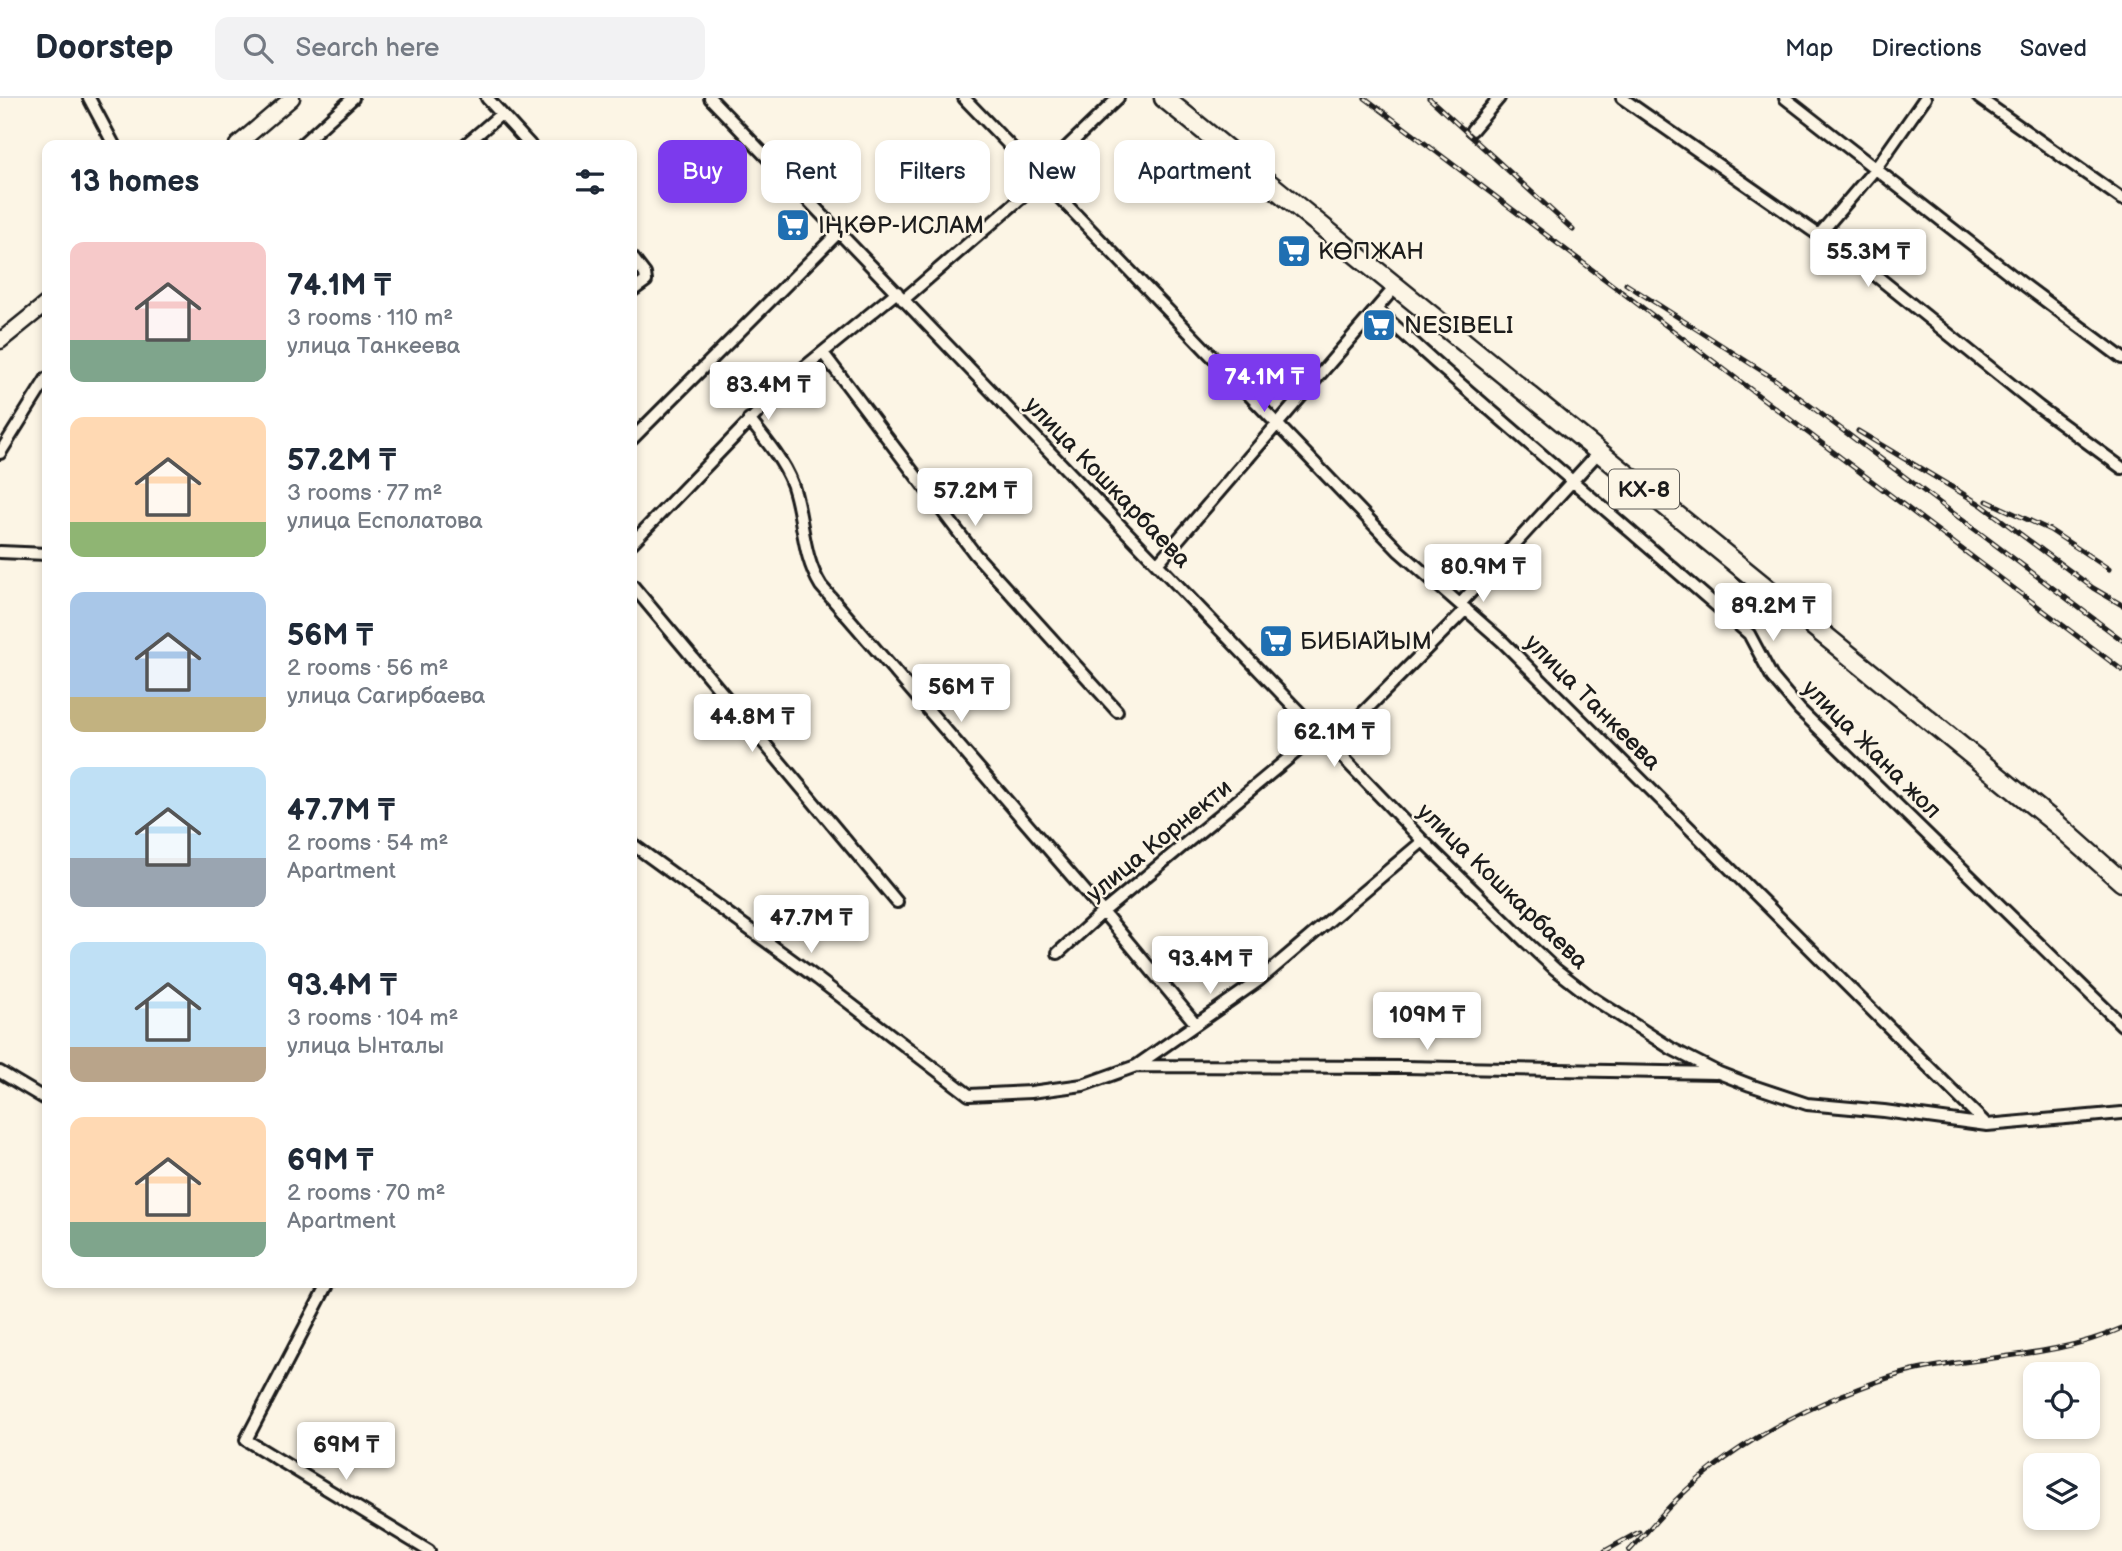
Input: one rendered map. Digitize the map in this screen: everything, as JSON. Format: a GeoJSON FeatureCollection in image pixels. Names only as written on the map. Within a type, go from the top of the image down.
{"type":"FeatureCollection","features":[{"type":"Feature","properties":{"kind":"main road","name":"КХ-8"},"geometry":{"type":"LineString","coordinates":[[1164,98],[2048,818],[2122,882]]}},
{"type":"Feature","properties":{"kind":"street"},"geometry":{"type":"LineString","coordinates":[[89,98],[111,140]]}},
{"type":"Feature","properties":{"kind":"street"},"geometry":{"type":"LineString","coordinates":[[243,140],[292,98]]}},
{"type":"Feature","properties":{"kind":"street"},"geometry":{"type":"LineString","coordinates":[[307,140],[353,98]]}},
{"type":"Feature","properties":{"kind":"street"},"geometry":{"type":"LineString","coordinates":[[487,98],[525,140]]}},
{"type":"Feature","properties":{"kind":"street","name":"улица Кошкарбаева"},"geometry":{"type":"LineString","coordinates":[[710,98],[1423,841],[1555,969],[1672,1049],[1719,1073],[1807,1104],[1987,1125],[2122,1112]]}},
{"type":"Feature","properties":{"kind":"street","name":"улица Танкеева"},"geometry":{"type":"LineString","coordinates":[[964,98],[1005,140]]}},
{"type":"Feature","properties":{"kind":"street"},"geometry":{"type":"LineString","coordinates":[[1077,140],[1118,98]]}},
{"type":"Feature","properties":{"kind":"street"},"geometry":{"type":"LineString","coordinates":[[1472,130],[1499,98]]}},
{"type":"Feature","properties":{"kind":"street"},"geometry":{"type":"LineString","coordinates":[[1622,98],[1868,270],[2039,407],[2122,468]]}},
{"type":"Feature","properties":{"kind":"street"},"geometry":{"type":"LineString","coordinates":[[1785,98],[2122,358]]}},
{"type":"Feature","properties":{"kind":"street"},"geometry":{"type":"LineString","coordinates":[[1818,236],[1876,168],[1925,98]]}},
{"type":"Feature","properties":{"kind":"street"},"geometry":{"type":"LineString","coordinates":[[1979,98],[1992,102],[2122,199]]}},
{"type":"Feature","properties":{"kind":"street"},"geometry":{"type":"LineString","coordinates":[[471,140],[501,114]]}},
{"type":"Feature","properties":{"kind":"street"},"geometry":{"type":"LineString","coordinates":[[637,538],[789,380],[900,296],[1010,203]]}},
{"type":"Feature","properties":{"kind":"street","name":"улица Танкеева"},"geometry":{"type":"LineString","coordinates":[[1066,203],[1399,551],[1503,642],[1987,1125]]}},
{"type":"Feature","properties":{"kind":"street"},"geometry":{"type":"LineString","coordinates":[[637,434],[839,232]]}},
{"type":"Feature","properties":{"kind":"street"},"geometry":{"type":"LineString","coordinates":[[637,264],[645,274],[646,281],[637,287]]}},
{"type":"Feature","properties":{"kind":"street"},"geometry":{"type":"LineString","coordinates":[[1157,564],[1396,286]]}},
{"type":"Feature","properties":{"kind":"street"},"geometry":{"type":"LineString","coordinates":[[0,341],[42,307]]}},
{"type":"Feature","properties":{"kind":"street","name":"улица Жана жол"},"geometry":{"type":"LineString","coordinates":[[1376,309],[1749,634],[1772,677],[1800,710],[2122,1025]]}},
{"type":"Feature","properties":{"kind":"street"},"geometry":{"type":"LineString","coordinates":[[823,353],[975,554],[1117,711]]}},
{"type":"Feature","properties":{"kind":"street"},"geometry":{"type":"LineString","coordinates":[[0,453],[42,386]]}},
{"type":"Feature","properties":{"kind":"street"},"geometry":{"type":"LineString","coordinates":[[749,419],[774,451],[795,491],[811,569],[821,586],[1103,912],[1196,1024]]}},
{"type":"Feature","properties":{"kind":"street"},"geometry":{"type":"LineString","coordinates":[[1332,744],[1463,607],[1599,452]]}},
{"type":"Feature","properties":{"kind":"street"},"geometry":{"type":"LineString","coordinates":[[0,552],[42,554]]}},
{"type":"Feature","properties":{"kind":"street"},"geometry":{"type":"LineString","coordinates":[[637,591],[897,902]]}},
{"type":"Feature","properties":{"kind":"street","name":"улица Корнекти"},"geometry":{"type":"LineString","coordinates":[[1058,953],[1103,912],[1319,733]]}},
{"type":"Feature","properties":{"kind":"street"},"geometry":{"type":"LineString","coordinates":[[637,848],[818,979],[969,1095],[1031,1092],[1083,1085],[1136,1066],[1258,981],[1423,841]]}},
{"type":"Feature","properties":{"kind":"street"},"geometry":{"type":"LineString","coordinates":[[1136,1066],[1404,1067],[1719,1073]]}},
{"type":"Feature","properties":{"kind":"street"},"geometry":{"type":"LineString","coordinates":[[0,1072],[42,1097]]}},
{"type":"Feature","properties":{"kind":"street"},"geometry":{"type":"LineString","coordinates":[[325,1288],[246,1440],[429,1551]]}},
{"type":"Feature","properties":{"kind":"railway"},"geometry":{"type":"LineString","coordinates":[[1365,98],[2122,670]]}},
{"type":"Feature","properties":{"kind":"railway"},"geometry":{"type":"LineString","coordinates":[[1429,98],[1573,230]]}},
{"type":"Feature","properties":{"kind":"railway"},"geometry":{"type":"LineString","coordinates":[[1626,284],[1776,380],[2122,640]]}},
{"type":"Feature","properties":{"kind":"railway"},"geometry":{"type":"LineString","coordinates":[[1858,431],[1980,504],[2093,588],[2122,605]]}},
{"type":"Feature","properties":{"kind":"railway"},"geometry":{"type":"LineString","coordinates":[[1987,501],[2050,530],[2109,569]]}},
{"type":"Feature","properties":{"kind":"railway"},"geometry":{"type":"LineString","coordinates":[[1629,1551],[1676,1500],[1714,1467],[1754,1439],[1819,1405],[1904,1373],[2045,1351],[2097,1338],[2122,1328]]}},
{"type":"Feature","properties":{"kind":"railway"},"geometry":{"type":"LineString","coordinates":[[1605,1551],[1639,1532]]}},
{"type":"Feature","properties":{"kind":"place","name":"ІҢКӘР-ИСЛАМ"},"geometry":{"type":"Point","coordinates":[793,225]}},
{"type":"Feature","properties":{"kind":"place","name":"КӨПЖАН"},"geometry":{"type":"Point","coordinates":[1294,251]}},
{"type":"Feature","properties":{"kind":"place","name":"NESIBELI"},"geometry":{"type":"Point","coordinates":[1379,325]}},
{"type":"Feature","properties":{"kind":"place","name":"БИБІАЙЫМ"},"geometry":{"type":"Point","coordinates":[1276,641]}}]}
